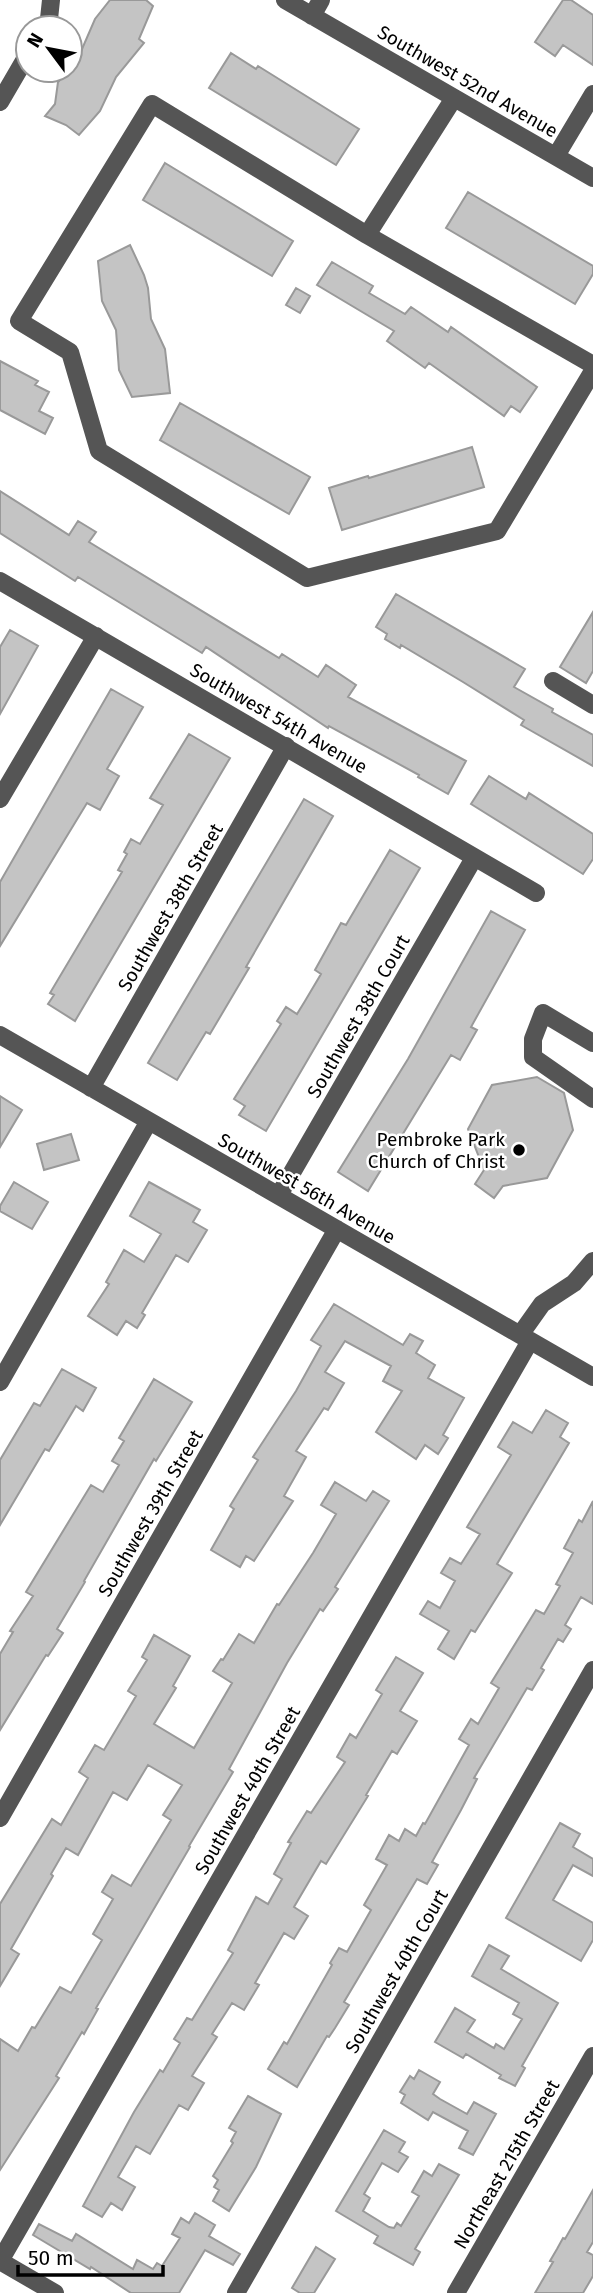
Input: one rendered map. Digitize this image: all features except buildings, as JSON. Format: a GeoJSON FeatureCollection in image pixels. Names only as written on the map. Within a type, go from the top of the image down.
{"type":"FeatureCollection","features":[{"type":"Feature","properties":{"kind":"street","name":"Southwest 52nd Avenue"},"geometry":{"type":"LineString","coordinates":[[287,0],[317,8],[454,98],[593,178]]}},
{"type":"Feature","properties":{"kind":"street"},"geometry":{"type":"LineString","coordinates":[[0,102],[14,78]]}},
{"type":"Feature","properties":{"kind":"street"},"geometry":{"type":"LineString","coordinates":[[556,156],[593,94]]}},
{"type":"Feature","properties":{"kind":"street"},"geometry":{"type":"LineString","coordinates":[[367,235],[454,98]]}},
{"type":"Feature","properties":{"kind":"street"},"geometry":{"type":"LineString","coordinates":[[152,104],[367,235],[593,368],[497,531],[307,578],[99,451],[70,352],[19,321],[152,104]]}},
{"type":"Feature","properties":{"kind":"street","name":"Southwest 54th Avenue"},"geometry":{"type":"LineString","coordinates":[[0,581],[536,893]]}},
{"type":"Feature","properties":{"kind":"street"},"geometry":{"type":"LineString","coordinates":[[0,799],[96,636]]}},
{"type":"Feature","properties":{"kind":"street"},"geometry":{"type":"LineString","coordinates":[[553,681],[593,705]]}},
{"type":"Feature","properties":{"kind":"street","name":"Southwest 38th Street"},"geometry":{"type":"LineString","coordinates":[[91,1088],[286,746]]}},
{"type":"Feature","properties":{"kind":"street","name":"Southwest 38th Court"},"geometry":{"type":"LineString","coordinates":[[279,1195],[474,858]]}},
{"type":"Feature","properties":{"kind":"street"},"geometry":{"type":"LineString","coordinates":[[593,1043],[543,1013],[533,1038],[533,1057],[593,1099]]}},
{"type":"Feature","properties":{"kind":"street","name":"Southwest 56th Avenue"},"geometry":{"type":"LineString","coordinates":[[0,1035],[593,1377]]}},
{"type":"Feature","properties":{"kind":"street"},"geometry":{"type":"LineString","coordinates":[[0,1382],[149,1121]]}},
{"type":"Feature","properties":{"kind":"street","name":"Southwest 39th Street"},"geometry":{"type":"LineString","coordinates":[[0,1818],[337,1229]]}},
{"type":"Feature","properties":{"kind":"street","name":"Southwest 40th Street"},"geometry":{"type":"LineString","coordinates":[[0,2261],[542,1304],[574,1283],[593,1261]]}},
{"type":"Feature","properties":{"kind":"street","name":"Southwest 40th Court"},"geometry":{"type":"LineString","coordinates":[[236,2293],[593,1670]]}},
{"type":"Feature","properties":{"kind":"street","name":"Northeast 215th Street"},"geometry":{"type":"LineString","coordinates":[[456,2293],[593,2056]]}},
{"type":"Feature","properties":{"kind":"street"},"geometry":{"type":"LineString","coordinates":[[0,2261],[55,2293]]}},
{"type":"Feature","properties":{"kind":"place","name":"Pembroke Park Church of Christ"},"geometry":{"type":"Point","coordinates":[519,1150]}}]}
